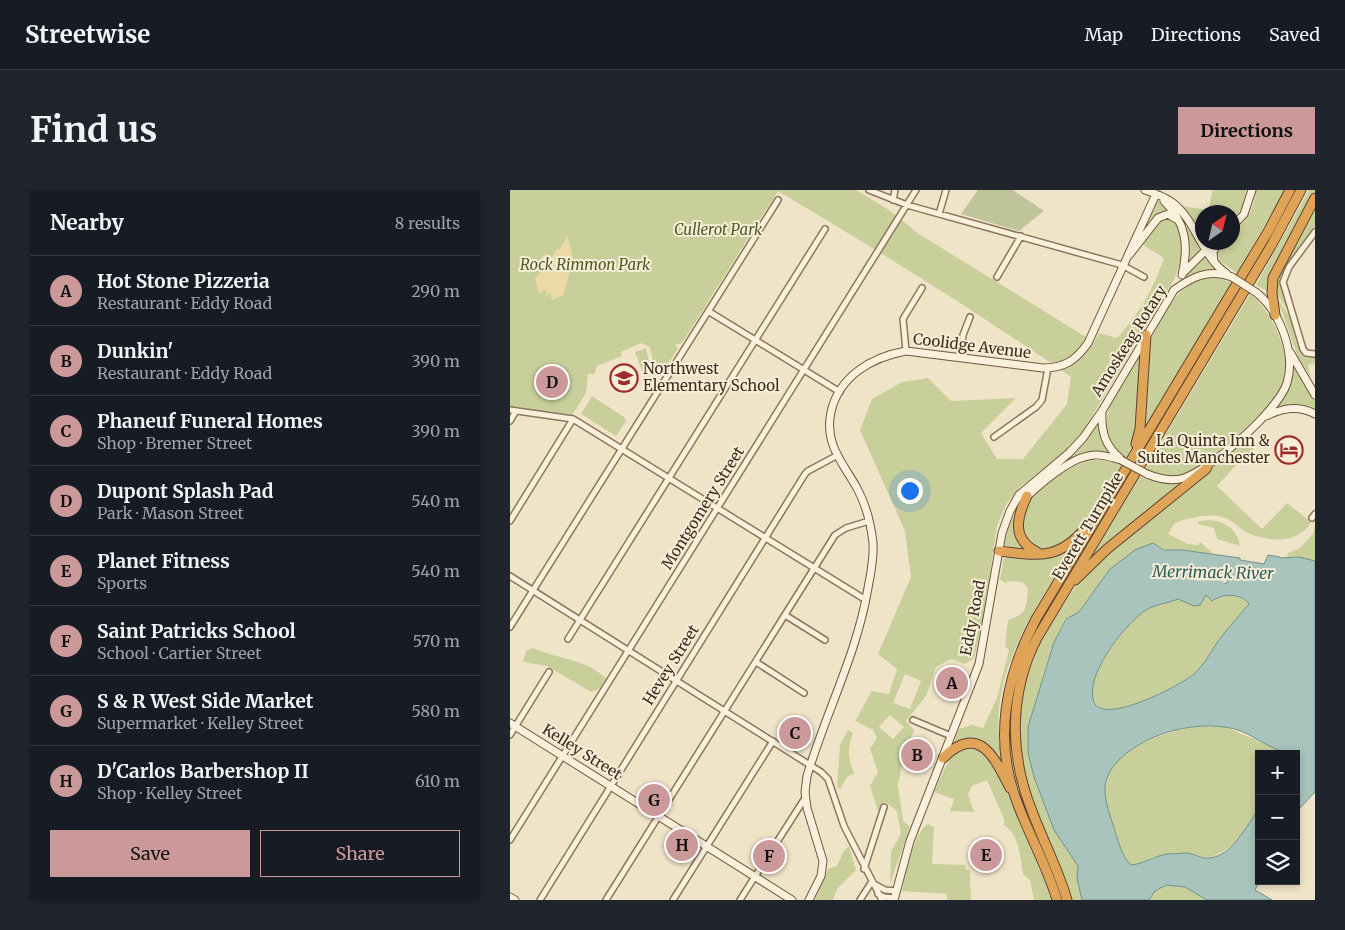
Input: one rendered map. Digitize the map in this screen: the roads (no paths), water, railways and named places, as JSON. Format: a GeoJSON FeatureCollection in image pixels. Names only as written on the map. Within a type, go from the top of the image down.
{"type":"FeatureCollection","features":[{"type":"Feature","properties":{"kind":"highway","name":"Everett Turnpike"},"geometry":{"type":"LineString","coordinates":[[1057,900],[1016,799],[1007,763],[1004,731],[1007,699],[1014,667],[1036,619],[1103,506],[1124,464],[1269,230],[1290,190]]}},
{"type":"Feature","properties":{"kind":"highway","name":"Everett Turnpike"},"geometry":{"type":"LineString","coordinates":[[1067,900],[1025,795],[1017,763],[1014,731],[1017,699],[1024,668],[1037,638],[1275,239],[1301,190]]}},
{"type":"Feature","properties":{"kind":"highway"},"geometry":{"type":"LineString","coordinates":[[1275,315],[1272,293],[1274,278],[1315,198]]}},
{"type":"Feature","properties":{"kind":"highway"},"geometry":{"type":"LineString","coordinates":[[1124,464],[1140,430],[1146,335]]}},
{"type":"Feature","properties":{"kind":"highway"},"geometry":{"type":"LineString","coordinates":[[1065,591],[1095,560],[1206,470],[1208,464]]}},
{"type":"Feature","properties":{"kind":"highway"},"geometry":{"type":"LineString","coordinates":[[1027,496],[1018,515],[1018,526],[1027,545],[1039,553]]}},
{"type":"Feature","properties":{"kind":"highway"},"geometry":{"type":"LineString","coordinates":[[999,551],[1051,554],[1066,548],[1103,506]]}},
{"type":"Feature","properties":{"kind":"highway"},"geometry":{"type":"LineString","coordinates":[[943,758],[951,750],[961,745],[977,745],[986,750],[994,757],[1016,799]]}},
{"type":"Feature","properties":{"kind":"main road"},"geometry":{"type":"LineString","coordinates":[[1145,190],[1168,200],[1181,210],[1195,233]]}},
{"type":"Feature","properties":{"kind":"main road"},"geometry":{"type":"LineString","coordinates":[[1240,217],[1247,209],[1252,190]]}},
{"type":"Feature","properties":{"kind":"main road"},"geometry":{"type":"LineString","coordinates":[[1156,194],[1175,212],[1183,227],[1186,254],[1182,275]]}},
{"type":"Feature","properties":{"kind":"main road","name":"Coolidge Avenue"},"geometry":{"type":"LineString","coordinates":[[809,900],[821,876],[823,861],[806,798],[810,765],[851,660],[866,600],[873,554],[869,521],[858,489],[836,456],[831,442],[829,428],[831,412],[840,392],[852,376],[870,363],[884,356],[906,351],[1048,368],[1064,365],[1081,353],[1156,194]]}},
{"type":"Feature","properties":{"kind":"main road"},"geometry":{"type":"LineString","coordinates":[[1122,264],[1160,216],[1172,215],[1183,227]]}},
{"type":"Feature","properties":{"kind":"main road"},"geometry":{"type":"LineString","coordinates":[[1174,290],[1182,275],[1204,250],[1214,263],[1232,277]]}},
{"type":"Feature","properties":{"kind":"main road"},"geometry":{"type":"LineString","coordinates":[[1214,250],[1214,263]]}},
{"type":"Feature","properties":{"kind":"main road","name":"Amoskeag Rotary"},"geometry":{"type":"LineString","coordinates":[[1223,273],[1232,277],[1257,293],[1267,302],[1275,315],[1289,350],[1286,384],[1280,396],[1264,418],[1193,474],[1173,480],[1147,474],[1124,464],[1112,452],[1104,438],[1102,411],[1174,290],[1192,277],[1202,274],[1223,273]]}},
{"type":"Feature","properties":{"kind":"main road"},"geometry":{"type":"LineString","coordinates":[[1289,350],[1315,395]]}},
{"type":"Feature","properties":{"kind":"main road"},"geometry":{"type":"LineString","coordinates":[[1264,418],[1288,408],[1302,409],[1315,414]]}},
{"type":"Feature","properties":{"kind":"main road","name":"Eddy Road"},"geometry":{"type":"LineString","coordinates":[[894,896],[910,841],[979,664],[999,551],[1007,518],[1019,495],[1069,453],[1102,411]]}},
{"type":"Feature","properties":{"kind":"main road","name":"Eddy Road"},"geometry":{"type":"LineString","coordinates":[[1007,518],[1027,496],[1074,460],[1094,455],[1124,464]]}},
{"type":"Feature","properties":{"kind":"main road","name":"Kelley Street"},"geometry":{"type":"LineString","coordinates":[[513,725],[792,900]]}},
{"type":"Feature","properties":{"kind":"main road"},"geometry":{"type":"LineString","coordinates":[[510,897],[515,900]]}},
{"type":"Feature","properties":{"kind":"street"},"geometry":{"type":"LineString","coordinates":[[869,190],[907,205],[1122,264],[1144,277]]}},
{"type":"Feature","properties":{"kind":"street"},"geometry":{"type":"LineString","coordinates":[[893,200],[895,190]]}},
{"type":"Feature","properties":{"kind":"street","name":"Montgomery Street"},"geometry":{"type":"LineString","coordinates":[[510,840],[916,190]]}},
{"type":"Feature","properties":{"kind":"street"},"geometry":{"type":"LineString","coordinates":[[940,214],[946,190]]}},
{"type":"Feature","properties":{"kind":"street"},"geometry":{"type":"LineString","coordinates":[[510,627],[778,200]]}},
{"type":"Feature","properties":{"kind":"street"},"geometry":{"type":"LineString","coordinates":[[568,639],[825,229]]}},
{"type":"Feature","properties":{"kind":"street"},"geometry":{"type":"LineString","coordinates":[[1315,232],[1289,267],[1282,282],[1300,344],[1306,353],[1315,354]]}},
{"type":"Feature","properties":{"kind":"street"},"geometry":{"type":"LineString","coordinates":[[997,277],[1021,236]]}},
{"type":"Feature","properties":{"kind":"street"},"geometry":{"type":"LineString","coordinates":[[906,351],[903,319],[922,288]]}},
{"type":"Feature","properties":{"kind":"street"},"geometry":{"type":"LineString","coordinates":[[708,311],[840,392]]}},
{"type":"Feature","properties":{"kind":"street"},"geometry":{"type":"LineString","coordinates":[[961,357],[963,335],[970,317]]}},
{"type":"Feature","properties":{"kind":"street"},"geometry":{"type":"LineString","coordinates":[[994,437],[1036,407],[1042,400],[1048,368]]}},
{"type":"Feature","properties":{"kind":"street"},"geometry":{"type":"LineString","coordinates":[[510,421],[513,411],[573,419],[866,600]]}},
{"type":"Feature","properties":{"kind":"street"},"geometry":{"type":"LineString","coordinates":[[510,521],[573,419]]}},
{"type":"Feature","properties":{"kind":"street","name":"Hevey Street"},"geometry":{"type":"LineString","coordinates":[[540,900],[808,470],[836,456]]}},
{"type":"Feature","properties":{"kind":"street"},"geometry":{"type":"LineString","coordinates":[[606,900],[814,568],[841,530],[869,521]]}},
{"type":"Feature","properties":{"kind":"street"},"geometry":{"type":"LineString","coordinates":[[510,576],[773,741],[810,765],[828,780],[837,810],[864,869],[882,900]]}},
{"type":"Feature","properties":{"kind":"street"},"geometry":{"type":"LineString","coordinates":[[785,615],[825,640]]}},
{"type":"Feature","properties":{"kind":"street"},"geometry":{"type":"LineString","coordinates":[[756,662],[804,693]]}},
{"type":"Feature","properties":{"kind":"street"},"geometry":{"type":"LineString","coordinates":[[510,735],[513,725],[549,672]]}},
{"type":"Feature","properties":{"kind":"street"},"geometry":{"type":"LineString","coordinates":[[913,720],[951,736]]}},
{"type":"Feature","properties":{"kind":"street"},"geometry":{"type":"LineString","coordinates":[[673,900],[773,741]]}},
{"type":"Feature","properties":{"kind":"street"},"geometry":{"type":"LineString","coordinates":[[740,900],[806,798]]}},
{"type":"Feature","properties":{"kind":"street"},"geometry":{"type":"LineString","coordinates":[[864,869],[884,807]]}},
{"type":"Feature","properties":{"kind":"street"},"geometry":{"type":"LineString","coordinates":[[871,883],[894,896]]}},
{"type":"Feature","properties":{"kind":"street"},"geometry":{"type":"LineString","coordinates":[[860,900],[871,883]]}},
{"type":"Feature","properties":{"kind":"street"},"geometry":{"type":"LineString","coordinates":[[876,891],[884,897],[894,896]]}},
{"type":"Feature","properties":{"kind":"water"},"geometry":{"type":"Polygon","coordinates":[[[1153,543],[1164,550],[1182,550],[1240,558],[1240,560],[1264,564],[1268,555],[1280,558],[1299,557],[1315,561],[1315,792],[1300,808],[1300,750],[1278,750],[1241,731],[1226,727],[1209,726],[1176,730],[1143,742],[1122,757],[1114,766],[1108,775],[1105,786],[1107,803],[1119,845],[1125,858],[1131,865],[1167,854],[1187,853],[1207,858],[1218,856],[1232,846],[1255,815],[1255,885],[1258,885],[1255,890],[1272,900],[1207,900],[1185,887],[1166,885],[1155,891],[1149,900],[1082,900],[1077,878],[1078,866],[1054,830],[1034,777],[1028,753],[1028,727],[1054,642],[1066,619],[1079,612],[1110,569],[1135,550],[1153,543]],[[1225,576],[1194,577],[1193,582],[1204,586],[1227,583],[1228,580],[1225,576]],[[1206,595],[1200,605],[1194,606],[1178,599],[1151,607],[1143,612],[1116,640],[1107,653],[1095,679],[1092,691],[1094,702],[1101,708],[1127,707],[1159,694],[1194,674],[1249,604],[1246,600],[1232,595],[1216,598],[1212,601],[1206,595]]]}},
{"type":"Feature","properties":{"kind":"waterway","name":"Merrimack River"},"geometry":{"type":"LineString","coordinates":[[1188,585],[1220,585]]}},
{"type":"Feature","properties":{"kind":"place","name":"Northwest Elementary School"},"geometry":{"type":"Point","coordinates":[624,378]}},
{"type":"Feature","properties":{"kind":"place","name":"Dupont Splash Pad"},"geometry":{"type":"Point","coordinates":[552,382]}},
{"type":"Feature","properties":{"kind":"place","name":"La Quinta Inn & Suites Manchester"},"geometry":{"type":"Point","coordinates":[1289,450]}},
{"type":"Feature","properties":{"kind":"place","name":"Hot Stone Pizzeria"},"geometry":{"type":"Point","coordinates":[952,683]}},
{"type":"Feature","properties":{"kind":"place","name":"Phaneuf Funeral Homes"},"geometry":{"type":"Point","coordinates":[795,733]}},
{"type":"Feature","properties":{"kind":"place","name":"Dunkin'"},"geometry":{"type":"Point","coordinates":[917,755]}},
{"type":"Feature","properties":{"kind":"place","name":"S & R West Side Market"},"geometry":{"type":"Point","coordinates":[654,800]}},
{"type":"Feature","properties":{"kind":"place","name":"D'Carlos Barbershop II"},"geometry":{"type":"Point","coordinates":[682,845]}},
{"type":"Feature","properties":{"kind":"place","name":"Planet Fitness"},"geometry":{"type":"Point","coordinates":[986,855]}},
{"type":"Feature","properties":{"kind":"place","name":"Saint Patricks School"},"geometry":{"type":"Point","coordinates":[769,856]}},
{"type":"Feature","properties":{"kind":"park label","name":"Cullerot Park"},"geometry":{"type":"Point","coordinates":[718,230]}},
{"type":"Feature","properties":{"kind":"park label","name":"Rock Rimmon Park"},"geometry":{"type":"Point","coordinates":[585,265]}}]}
